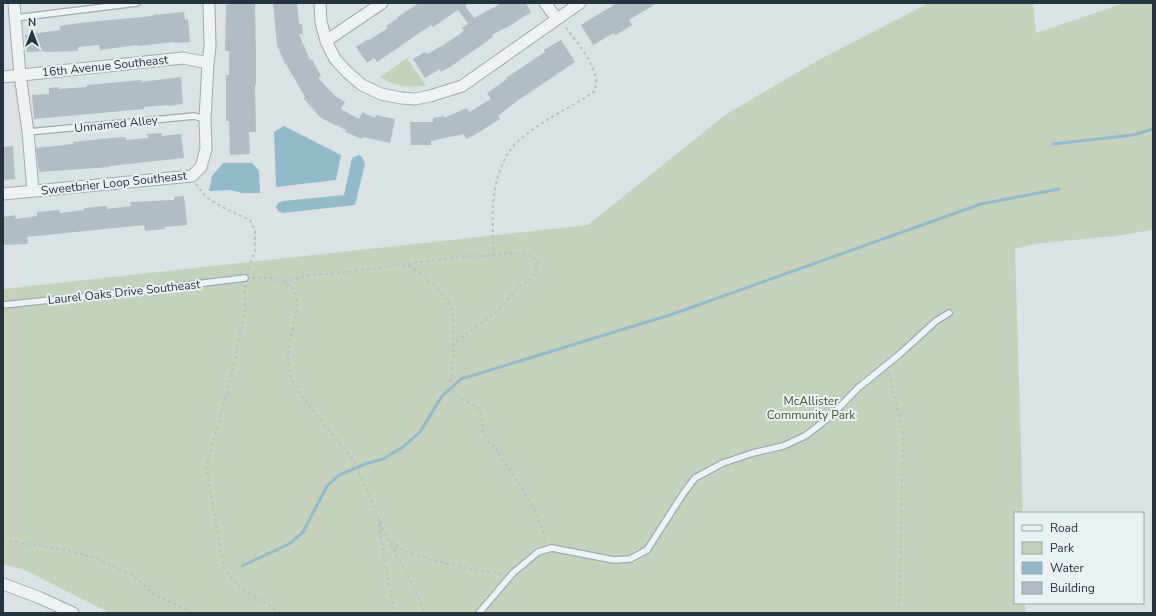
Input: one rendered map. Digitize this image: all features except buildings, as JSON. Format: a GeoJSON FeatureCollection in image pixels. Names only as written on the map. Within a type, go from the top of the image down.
{"type":"FeatureCollection","features":[{"type":"Feature","properties":{"kind":"street"},"geometry":{"type":"LineString","coordinates":[[14,3],[20,75],[28,132],[33,191]]}},
{"type":"Feature","properties":{"kind":"street","name":"Sweetbrier Loop Southeast"},"geometry":{"type":"LineString","coordinates":[[3,194],[192,176],[201,167],[206,149],[205,119],[210,47],[209,3]]}},
{"type":"Feature","properties":{"kind":"street"},"geometry":{"type":"LineString","coordinates":[[320,3],[321,22],[326,41],[335,59],[347,72],[362,85],[381,94],[415,99],[462,86],[580,3]]}},
{"type":"Feature","properties":{"kind":"street"},"geometry":{"type":"LineString","coordinates":[[326,41],[382,3]]}},
{"type":"Feature","properties":{"kind":"street"},"geometry":{"type":"LineString","coordinates":[[546,3],[556,19]]}},
{"type":"Feature","properties":{"kind":"street","name":"16th Avenue Southeast"},"geometry":{"type":"LineString","coordinates":[[3,77],[183,58],[208,63]]}},
{"type":"Feature","properties":{"kind":"street"},"geometry":{"type":"LineString","coordinates":[[3,584],[72,613]]}},
{"type":"Feature","properties":{"kind":"lane"},"geometry":{"type":"LineString","coordinates":[[15,18],[137,3]]}},
{"type":"Feature","properties":{"kind":"lane","name":"Unnamed Alley"},"geometry":{"type":"LineString","coordinates":[[28,132],[194,116],[205,119]]}},
{"type":"Feature","properties":{"kind":"lane","name":"Laurel Oaks Drive Southeast"},"geometry":{"type":"LineString","coordinates":[[3,305],[245,278]]}},
{"type":"Feature","properties":{"kind":"lane"},"geometry":{"type":"LineString","coordinates":[[479,613],[512,576],[538,552],[552,548],[614,560],[630,559],[646,550],[695,478],[723,463],[753,453],[783,446],[805,436],[831,416],[858,388],[936,321],[949,313]]}},
{"type":"Feature","properties":{"kind":"path"},"geometry":{"type":"LineString","coordinates":[[494,256],[492,226],[494,195],[498,173],[512,147],[539,125],[595,91],[596,82],[594,72],[587,57],[564,25],[556,19]]}},
{"type":"Feature","properties":{"kind":"path"},"geometry":{"type":"LineString","coordinates":[[192,176],[206,197],[224,208],[250,220],[255,230],[255,251],[245,278],[244,310],[231,378],[206,467],[224,568],[240,588],[281,613]]}},
{"type":"Feature","properties":{"kind":"path"},"geometry":{"type":"LineString","coordinates":[[284,282],[308,275],[347,272],[466,256],[524,254],[533,256],[537,264],[535,274],[519,286],[502,307],[453,344]]}},
{"type":"Feature","properties":{"kind":"path"},"geometry":{"type":"LineString","coordinates":[[409,264],[441,293],[448,304],[453,315],[454,352],[450,385],[459,398],[478,408],[481,414],[483,432],[489,443],[494,446],[502,461],[508,466],[536,510],[544,531],[547,549]]}},
{"type":"Feature","properties":{"kind":"path"},"geometry":{"type":"LineString","coordinates":[[245,278],[269,278],[284,282],[293,288],[297,299],[297,309],[289,344],[288,360],[290,375],[301,396],[354,461],[384,531],[416,591],[425,613]]}},
{"type":"Feature","properties":{"kind":"path"},"geometry":{"type":"LineString","coordinates":[[887,364],[903,433],[900,595],[898,613]]}},
{"type":"Feature","properties":{"kind":"path"},"geometry":{"type":"LineString","coordinates":[[377,515],[395,613]]}},
{"type":"Feature","properties":{"kind":"path"},"geometry":{"type":"LineString","coordinates":[[3,540],[61,549],[96,558],[134,576],[155,595],[194,613]]}},
{"type":"Feature","properties":{"kind":"path"},"geometry":{"type":"LineString","coordinates":[[390,540],[404,551],[425,558],[477,570],[512,576]]}},
{"type":"Feature","properties":{"kind":"green space","name":"McAllister Community Park"},"geometry":{"type":"Polygon","coordinates":[[[929,3],[1033,3],[1036,33],[1125,3],[1153,3],[1153,230],[1115,236],[1034,244],[1015,249],[1023,512],[1014,512],[1014,604],[1025,604],[1026,613],[110,613],[27,571],[3,564],[3,289],[588,225],[725,115],[822,58],[929,3]]]}},
{"type":"Feature","properties":{"kind":"green space"},"geometry":{"type":"Polygon","coordinates":[[[407,58],[426,86],[396,85],[380,77],[407,58]]]}},
{"type":"Feature","properties":{"kind":"water"},"geometry":{"type":"Polygon","coordinates":[[[284,126],[341,155],[336,180],[276,187],[274,132],[284,126]]]}},
{"type":"Feature","properties":{"kind":"water"},"geometry":{"type":"Polygon","coordinates":[[[359,155],[362,157],[365,164],[355,205],[283,213],[278,211],[276,207],[278,203],[283,201],[344,195],[352,158],[359,155]]]}},
{"type":"Feature","properties":{"kind":"water"},"geometry":{"type":"Polygon","coordinates":[[[223,163],[252,163],[259,171],[260,193],[242,193],[230,190],[209,191],[212,176],[223,163]]]}},
{"type":"Feature","properties":{"kind":"waterway"},"geometry":{"type":"LineString","coordinates":[[1053,144],[1133,135],[1153,129]]}},
{"type":"Feature","properties":{"kind":"waterway"},"geometry":{"type":"LineString","coordinates":[[242,566],[289,544],[303,532],[327,486],[339,475],[365,464],[383,459],[403,447],[420,432],[442,396],[461,379],[673,314],[981,204],[1059,189]]}}]}
